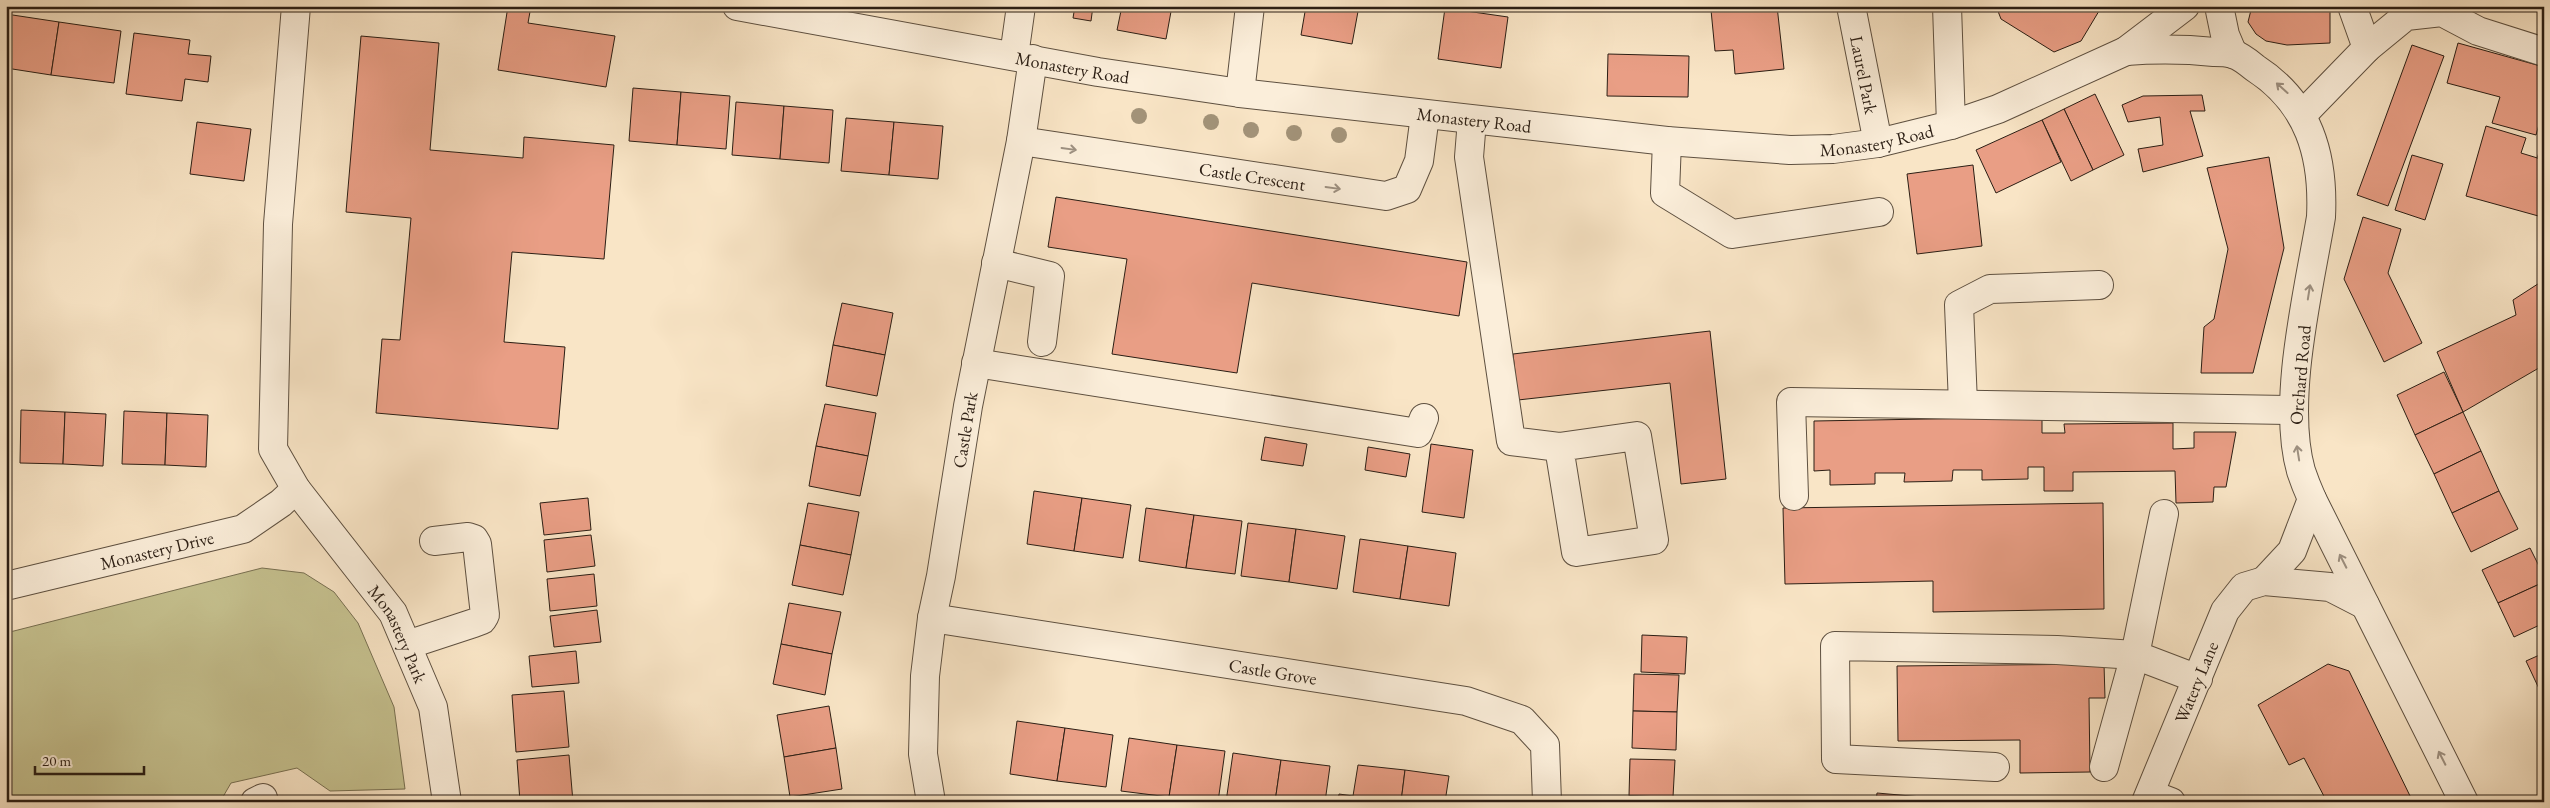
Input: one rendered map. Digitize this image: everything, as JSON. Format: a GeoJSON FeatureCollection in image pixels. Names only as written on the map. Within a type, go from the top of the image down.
{"type":"FeatureCollection","features":[{"type":"Feature","properties":{"kind":"street","name":"Monastery Park"},"geometry":{"type":"LineString","coordinates":[[296,6],[278,224],[273,449],[296,489],[393,613],[433,706],[447,802]]}},
{"type":"Feature","properties":{"kind":"street","name":"Monastery Road"},"geometry":{"type":"LineString","coordinates":[[737,6],[1144,79],[1240,93],[1667,141],[1790,150],[1834,149],[1878,144],[1951,125],[2022,99],[2126,51],[2170,11]]}},
{"type":"Feature","properties":{"kind":"street","name":"Castle Park"},"geometry":{"type":"LineString","coordinates":[[931,802],[923,754],[925,676],[932,618],[976,363],[1021,140],[1023,57],[1021,6]]}},
{"type":"Feature","properties":{"kind":"street"},"geometry":{"type":"LineString","coordinates":[[1240,93],[1250,6]]}},
{"type":"Feature","properties":{"kind":"street","name":"Laurel Park"},"geometry":{"type":"LineString","coordinates":[[1850,6],[1878,144]]}},
{"type":"Feature","properties":{"kind":"street"},"geometry":{"type":"LineString","coordinates":[[1947,6],[1951,125]]}},
{"type":"Feature","properties":{"kind":"street"},"geometry":{"type":"LineString","coordinates":[[2219,6],[2225,35],[2232,54]]}},
{"type":"Feature","properties":{"kind":"street"},"geometry":{"type":"LineString","coordinates":[[2352,6],[2367,48]]}},
{"type":"Feature","properties":{"kind":"street"},"geometry":{"type":"LineString","coordinates":[[2169,49],[2170,11]]}},
{"type":"Feature","properties":{"kind":"street"},"geometry":{"type":"LineString","coordinates":[[2302,115],[2367,48],[2406,16],[2442,12],[2478,31],[2544,52]]}},
{"type":"Feature","properties":{"kind":"street","name":"Orchard Road"},"geometry":{"type":"LineString","coordinates":[[2126,51],[2169,49],[2232,54],[2271,78],[2288,93],[2302,115],[2317,156],[2322,193],[2321,217],[2297,362],[2294,410],[2301,470],[2312,499],[2464,802]]}},
{"type":"Feature","properties":{"kind":"street","name":"Castle Crescent"},"geometry":{"type":"LineString","coordinates":[[1021,140],[1386,196],[1407,189],[1419,161],[1425,115]]}},
{"type":"Feature","properties":{"kind":"street"},"geometry":{"type":"LineString","coordinates":[[1472,120],[1469,157],[1511,441],[1559,447],[1636,436],[1654,540],[1576,552],[1559,447]]}},
{"type":"Feature","properties":{"kind":"street"},"geometry":{"type":"LineString","coordinates":[[1667,141],[1665,193],[1732,234],[1879,212]]}},
{"type":"Feature","properties":{"kind":"street"},"geometry":{"type":"LineString","coordinates":[[996,263],[1050,276],[1042,342]]}},
{"type":"Feature","properties":{"kind":"street"},"geometry":{"type":"LineString","coordinates":[[1964,404],[1959,305],[1990,289],[2099,285]]}},
{"type":"Feature","properties":{"kind":"street"},"geometry":{"type":"LineString","coordinates":[[976,363],[1418,433],[1424,418]]}},
{"type":"Feature","properties":{"kind":"street"},"geometry":{"type":"LineString","coordinates":[[1794,496],[1791,402],[2294,410]]}},
{"type":"Feature","properties":{"kind":"street","name":"Monastery Drive"},"geometry":{"type":"LineString","coordinates":[[6,586],[243,529],[281,504],[296,489]]}},
{"type":"Feature","properties":{"kind":"street","name":"Watery Lane"},"geometry":{"type":"LineString","coordinates":[[2264,582],[2292,551],[2299,537],[2312,499]]}},
{"type":"Feature","properties":{"kind":"street"},"geometry":{"type":"LineString","coordinates":[[2104,767],[2135,655],[2164,514]]}},
{"type":"Feature","properties":{"kind":"street"},"geometry":{"type":"LineString","coordinates":[[407,646],[482,620],[485,615],[477,544],[474,539],[468,537],[434,541]]}},
{"type":"Feature","properties":{"kind":"street","name":"Watery Lane"},"geometry":{"type":"LineString","coordinates":[[2156,799],[2224,611],[2244,587],[2264,582],[2330,587],[2365,605]]}},
{"type":"Feature","properties":{"kind":"street","name":"Castle Grove"},"geometry":{"type":"LineString","coordinates":[[932,618],[1466,701],[1522,720],[1545,745],[1548,802]]}},
{"type":"Feature","properties":{"kind":"street"},"geometry":{"type":"LineString","coordinates":[[1995,767],[1836,759],[1835,646],[2056,650],[2135,655],[2198,679]]}},
{"type":"Feature","properties":{"kind":"shaded area"},"geometry":{"type":"Polygon","coordinates":[[[262,568],[304,573],[334,592],[358,623],[394,707],[405,789],[330,791],[297,768],[231,783],[220,802],[6,802],[6,633],[262,568]]]}},
{"type":"Feature","properties":{"kind":"building"},"geometry":{"type":"Polygon","coordinates":[[[508,6],[531,6],[528,23],[615,36],[606,87],[498,70],[508,6]]]}},
{"type":"Feature","properties":{"kind":"building"},"geometry":{"type":"Polygon","coordinates":[[[1075,6],[1093,6],[1091,21],[1073,18],[1075,6]]]}},
{"type":"Feature","properties":{"kind":"building"},"geometry":{"type":"Polygon","coordinates":[[[1122,6],[1172,6],[1166,39],[1117,30],[1122,6]]]}},
{"type":"Feature","properties":{"kind":"building"},"geometry":{"type":"Polygon","coordinates":[[[1306,6],[1359,6],[1352,44],[1301,35],[1306,6]]]}},
{"type":"Feature","properties":{"kind":"building"},"geometry":{"type":"Polygon","coordinates":[[[1730,6],[1777,6],[1784,69],[1735,74],[1733,50],[1715,51],[1711,10],[1730,8],[1730,6]]]}},
{"type":"Feature","properties":{"kind":"building"},"geometry":{"type":"Polygon","coordinates":[[[1996,6],[2102,6],[2081,41],[2054,52],[2001,19],[1996,6]]]}},
{"type":"Feature","properties":{"kind":"building"},"geometry":{"type":"Polygon","coordinates":[[[2252,6],[2330,6],[2330,43],[2287,45],[2266,41],[2256,34],[2248,22],[2252,6]]]}},
{"type":"Feature","properties":{"kind":"building"},"geometry":{"type":"Polygon","coordinates":[[[1445,8],[1508,17],[1501,68],[1438,59],[1445,8]]]}},
{"type":"Feature","properties":{"kind":"building"},"geometry":{"type":"Polygon","coordinates":[[[6,14],[59,22],[51,75],[6,68],[6,14]]]}},
{"type":"Feature","properties":{"kind":"building"},"geometry":{"type":"Polygon","coordinates":[[[59,22],[121,31],[114,83],[51,75],[59,22]]]}},
{"type":"Feature","properties":{"kind":"building"},"geometry":{"type":"Polygon","coordinates":[[[134,33],[190,40],[188,54],[211,56],[208,82],[185,79],[182,101],[126,94],[134,33]]]}},
{"type":"Feature","properties":{"kind":"building"},"geometry":{"type":"Polygon","coordinates":[[[361,36],[439,43],[430,150],[523,158],[524,137],[614,145],[604,259],[512,252],[504,342],[565,347],[558,429],[376,413],[382,339],[400,340],[411,218],[346,212],[361,36]]]}},
{"type":"Feature","properties":{"kind":"building"},"geometry":{"type":"Polygon","coordinates":[[[2458,43],[2544,67],[2544,107],[2536,135],[2492,123],[2500,97],[2447,83],[2458,43]]]}},
{"type":"Feature","properties":{"kind":"building"},"geometry":{"type":"Polygon","coordinates":[[[2412,45],[2444,56],[2388,206],[2357,195],[2412,45]]]}},
{"type":"Feature","properties":{"kind":"building"},"geometry":{"type":"Polygon","coordinates":[[[1608,54],[1689,56],[1688,97],[1607,96],[1608,54]]]}},
{"type":"Feature","properties":{"kind":"building"},"geometry":{"type":"Polygon","coordinates":[[[633,88],[681,92],[677,145],[629,141],[633,88]]]}},
{"type":"Feature","properties":{"kind":"building"},"geometry":{"type":"Polygon","coordinates":[[[681,92],[730,96],[726,149],[677,145],[681,92]]]}},
{"type":"Feature","properties":{"kind":"building"},"geometry":{"type":"Polygon","coordinates":[[[2095,94],[2124,155],[2093,170],[2064,109],[2095,94]]]}},
{"type":"Feature","properties":{"kind":"building"},"geometry":{"type":"Polygon","coordinates":[[[2202,95],[2205,111],[2190,111],[2203,156],[2143,172],[2138,149],[2163,145],[2160,117],[2128,122],[2122,105],[2143,96],[2202,95]]]}},
{"type":"Feature","properties":{"kind":"building"},"geometry":{"type":"Polygon","coordinates":[[[736,102],[784,106],[780,159],[732,155],[736,102]]]}},
{"type":"Feature","properties":{"kind":"building"},"geometry":{"type":"Polygon","coordinates":[[[784,106],[833,110],[829,163],[780,159],[784,106]]]}},
{"type":"Feature","properties":{"kind":"building"},"geometry":{"type":"Polygon","coordinates":[[[2064,109],[2093,170],[2071,181],[2042,120],[2064,109]]]}},
{"type":"Feature","properties":{"kind":"building"},"geometry":{"type":"Polygon","coordinates":[[[846,118],[894,122],[889,175],[841,171],[846,118]]]}},
{"type":"Feature","properties":{"kind":"building"},"geometry":{"type":"Polygon","coordinates":[[[2042,120],[2061,162],[1996,193],[1976,150],[2042,120]]]}},
{"type":"Feature","properties":{"kind":"building"},"geometry":{"type":"Polygon","coordinates":[[[197,122],[251,129],[244,181],[190,174],[197,122]]]}},
{"type":"Feature","properties":{"kind":"building"},"geometry":{"type":"Polygon","coordinates":[[[894,122],[943,126],[938,179],[889,175],[894,122]]]}},
{"type":"Feature","properties":{"kind":"building"},"geometry":{"type":"Polygon","coordinates":[[[2486,126],[2526,138],[2521,153],[2544,160],[2544,210],[2542,217],[2466,196],[2486,126]]]}},
{"type":"Feature","properties":{"kind":"building"},"geometry":{"type":"Polygon","coordinates":[[[2544,139],[2544,160],[2537,158],[2544,139]]]}},
{"type":"Feature","properties":{"kind":"building"},"geometry":{"type":"Polygon","coordinates":[[[2412,155],[2443,164],[2425,220],[2395,210],[2412,155]]]}},
{"type":"Feature","properties":{"kind":"building"},"geometry":{"type":"Polygon","coordinates":[[[2269,157],[2284,248],[2253,373],[2201,373],[2204,327],[2214,319],[2228,249],[2207,168],[2269,157]]]}},
{"type":"Feature","properties":{"kind":"building"},"geometry":{"type":"Polygon","coordinates":[[[1973,165],[1982,246],[1917,254],[1907,174],[1973,165]]]}},
{"type":"Feature","properties":{"kind":"building"},"geometry":{"type":"Polygon","coordinates":[[[1056,197],[1467,262],[1459,316],[1252,283],[1237,373],[1112,354],[1127,259],[1048,247],[1056,197]]]}},
{"type":"Feature","properties":{"kind":"building"},"geometry":{"type":"Polygon","coordinates":[[[2363,217],[2401,229],[2388,273],[2422,343],[2384,362],[2344,279],[2363,217]]]}},
{"type":"Feature","properties":{"kind":"building"},"geometry":{"type":"Polygon","coordinates":[[[2544,280],[2544,365],[2463,412],[2437,352],[2516,315],[2513,300],[2544,280]]]}},
{"type":"Feature","properties":{"kind":"building"},"geometry":{"type":"Polygon","coordinates":[[[842,303],[893,313],[885,355],[833,345],[842,303]]]}},
{"type":"Feature","properties":{"kind":"building"},"geometry":{"type":"Polygon","coordinates":[[[1710,331],[1726,479],[1681,484],[1670,383],[1518,400],[1513,354],[1710,331]]]}},
{"type":"Feature","properties":{"kind":"building"},"geometry":{"type":"Polygon","coordinates":[[[833,345],[885,355],[877,396],[826,386],[833,345]]]}},
{"type":"Feature","properties":{"kind":"building"},"geometry":{"type":"Polygon","coordinates":[[[2444,372],[2463,412],[2415,435],[2397,395],[2444,372]]]}},
{"type":"Feature","properties":{"kind":"building"},"geometry":{"type":"Polygon","coordinates":[[[825,404],[876,413],[868,456],[816,446],[825,404]]]}},
{"type":"Feature","properties":{"kind":"building"},"geometry":{"type":"Polygon","coordinates":[[[21,410],[65,412],[63,464],[20,463],[21,410]]]}},
{"type":"Feature","properties":{"kind":"building"},"geometry":{"type":"Polygon","coordinates":[[[124,411],[167,413],[165,465],[122,464],[124,411]]]}},
{"type":"Feature","properties":{"kind":"building"},"geometry":{"type":"Polygon","coordinates":[[[65,412],[106,414],[103,466],[63,464],[65,412]]]}},
{"type":"Feature","properties":{"kind":"building"},"geometry":{"type":"Polygon","coordinates":[[[2463,412],[2481,451],[2434,474],[2415,435],[2463,412]]]}},
{"type":"Feature","properties":{"kind":"building"},"geometry":{"type":"Polygon","coordinates":[[[167,413],[208,415],[206,467],[165,465],[167,413]]]}},
{"type":"Feature","properties":{"kind":"building"},"geometry":{"type":"Polygon","coordinates":[[[2042,417],[2042,433],[2065,433],[2064,424],[2173,423],[2173,449],[2194,448],[2194,432],[2236,432],[2226,487],[2214,487],[2213,502],[2176,503],[2175,471],[2073,472],[2073,491],[2044,491],[2044,467],[2028,467],[2028,479],[1982,480],[1982,470],[1953,470],[1952,481],[1904,482],[1905,473],[1875,473],[1875,484],[1830,485],[1830,470],[1814,471],[1814,421],[2042,417]]]}},
{"type":"Feature","properties":{"kind":"building"},"geometry":{"type":"Polygon","coordinates":[[[1265,437],[1307,444],[1303,466],[1261,460],[1265,437]]]}},
{"type":"Feature","properties":{"kind":"building"},"geometry":{"type":"Polygon","coordinates":[[[1431,444],[1473,450],[1464,518],[1422,512],[1431,444]]]}},
{"type":"Feature","properties":{"kind":"building"},"geometry":{"type":"Polygon","coordinates":[[[816,446],[868,456],[860,496],[809,486],[816,446]]]}},
{"type":"Feature","properties":{"kind":"building"},"geometry":{"type":"Polygon","coordinates":[[[1368,447],[1410,454],[1406,477],[1365,470],[1368,447]]]}},
{"type":"Feature","properties":{"kind":"building"},"geometry":{"type":"Polygon","coordinates":[[[2481,451],[2499,491],[2452,513],[2434,474],[2481,451]]]}},
{"type":"Feature","properties":{"kind":"building"},"geometry":{"type":"Polygon","coordinates":[[[1034,491],[1082,498],[1074,551],[1027,544],[1034,491]]]}},
{"type":"Feature","properties":{"kind":"building"},"geometry":{"type":"Polygon","coordinates":[[[2499,491],[2518,529],[2471,552],[2452,513],[2499,491]]]}},
{"type":"Feature","properties":{"kind":"building"},"geometry":{"type":"Polygon","coordinates":[[[588,498],[591,530],[544,535],[540,503],[588,498]]]}},
{"type":"Feature","properties":{"kind":"building"},"geometry":{"type":"Polygon","coordinates":[[[1082,498],[1131,505],[1123,558],[1074,551],[1082,498]]]}},
{"type":"Feature","properties":{"kind":"building"},"geometry":{"type":"Polygon","coordinates":[[[808,503],[859,512],[851,555],[800,545],[808,503]]]}},
{"type":"Feature","properties":{"kind":"building"},"geometry":{"type":"Polygon","coordinates":[[[2103,503],[2104,609],[1933,612],[1933,581],[1785,584],[1783,508],[2103,503]]]}},
{"type":"Feature","properties":{"kind":"building"},"geometry":{"type":"Polygon","coordinates":[[[1146,508],[1194,515],[1186,568],[1139,561],[1146,508]]]}},
{"type":"Feature","properties":{"kind":"building"},"geometry":{"type":"Polygon","coordinates":[[[1194,515],[1242,521],[1235,574],[1186,568],[1194,515]]]}},
{"type":"Feature","properties":{"kind":"building"},"geometry":{"type":"Polygon","coordinates":[[[1248,523],[1296,529],[1289,582],[1241,576],[1248,523]]]}},
{"type":"Feature","properties":{"kind":"building"},"geometry":{"type":"Polygon","coordinates":[[[1296,529],[1345,536],[1337,589],[1289,582],[1296,529]]]}},
{"type":"Feature","properties":{"kind":"building"},"geometry":{"type":"Polygon","coordinates":[[[591,535],[595,566],[547,572],[544,540],[591,535]]]}},
{"type":"Feature","properties":{"kind":"building"},"geometry":{"type":"Polygon","coordinates":[[[1360,539],[1408,546],[1400,599],[1353,592],[1360,539]]]}},
{"type":"Feature","properties":{"kind":"building"},"geometry":{"type":"Polygon","coordinates":[[[800,545],[851,555],[843,595],[792,585],[800,545]]]}},
{"type":"Feature","properties":{"kind":"building"},"geometry":{"type":"Polygon","coordinates":[[[1408,546],[1456,553],[1449,606],[1400,599],[1408,546]]]}},
{"type":"Feature","properties":{"kind":"building"},"geometry":{"type":"Polygon","coordinates":[[[2530,548],[2544,576],[2544,582],[2498,603],[2482,570],[2530,548]]]}},
{"type":"Feature","properties":{"kind":"building"},"geometry":{"type":"Polygon","coordinates":[[[594,574],[597,606],[550,611],[547,579],[594,574]]]}},
{"type":"Feature","properties":{"kind":"building"},"geometry":{"type":"Polygon","coordinates":[[[2544,582],[2544,623],[2514,637],[2498,603],[2544,582]]]}},
{"type":"Feature","properties":{"kind":"building"},"geometry":{"type":"Polygon","coordinates":[[[789,603],[841,612],[832,654],[781,644],[789,603]]]}},
{"type":"Feature","properties":{"kind":"building"},"geometry":{"type":"Polygon","coordinates":[[[597,610],[601,642],[554,647],[550,616],[597,610]]]}},
{"type":"Feature","properties":{"kind":"building"},"geometry":{"type":"Polygon","coordinates":[[[1642,635],[1687,637],[1685,674],[1641,672],[1642,635]]]}},
{"type":"Feature","properties":{"kind":"building"},"geometry":{"type":"Polygon","coordinates":[[[781,644],[832,654],[825,695],[773,684],[781,644]]]}},
{"type":"Feature","properties":{"kind":"building"},"geometry":{"type":"Polygon","coordinates":[[[576,651],[579,683],[532,687],[529,656],[576,651]]]}},
{"type":"Feature","properties":{"kind":"building"},"geometry":{"type":"Polygon","coordinates":[[[2544,653],[2544,694],[2542,695],[2526,661],[2544,653]]]}},
{"type":"Feature","properties":{"kind":"building"},"geometry":{"type":"Polygon","coordinates":[[[2104,664],[2105,698],[2089,698],[2090,772],[2020,773],[2020,740],[1898,741],[1897,666],[2104,664]]]}},
{"type":"Feature","properties":{"kind":"building"},"geometry":{"type":"Polygon","coordinates":[[[2328,664],[2349,671],[2413,802],[2327,802],[2304,758],[2289,765],[2258,705],[2328,664]]]}},
{"type":"Feature","properties":{"kind":"building"},"geometry":{"type":"Polygon","coordinates":[[[1634,674],[1679,675],[1677,712],[1633,711],[1634,674]]]}},
{"type":"Feature","properties":{"kind":"building"},"geometry":{"type":"Polygon","coordinates":[[[564,691],[569,747],[516,752],[512,695],[564,691]]]}},
{"type":"Feature","properties":{"kind":"building"},"geometry":{"type":"Polygon","coordinates":[[[829,706],[836,748],[784,757],[777,715],[829,706]]]}},
{"type":"Feature","properties":{"kind":"building"},"geometry":{"type":"Polygon","coordinates":[[[1633,711],[1677,712],[1676,750],[1632,748],[1633,711]]]}},
{"type":"Feature","properties":{"kind":"building"},"geometry":{"type":"Polygon","coordinates":[[[1017,721],[1065,728],[1057,781],[1010,774],[1017,721]]]}},
{"type":"Feature","properties":{"kind":"building"},"geometry":{"type":"Polygon","coordinates":[[[1065,728],[1113,735],[1106,787],[1057,781],[1065,728]]]}},
{"type":"Feature","properties":{"kind":"building"},"geometry":{"type":"Polygon","coordinates":[[[1129,738],[1177,745],[1169,797],[1121,791],[1129,738]]]}},
{"type":"Feature","properties":{"kind":"building"},"geometry":{"type":"Polygon","coordinates":[[[1177,745],[1225,751],[1218,802],[1169,797],[1177,745]]]}},
{"type":"Feature","properties":{"kind":"building"},"geometry":{"type":"Polygon","coordinates":[[[836,748],[842,789],[790,797],[784,757],[836,748]]]}},
{"type":"Feature","properties":{"kind":"building"},"geometry":{"type":"Polygon","coordinates":[[[1233,753],[1281,760],[1275,802],[1226,802],[1233,753]]]}},
{"type":"Feature","properties":{"kind":"building"},"geometry":{"type":"Polygon","coordinates":[[[569,755],[573,802],[520,802],[517,760],[569,755]]]}},
{"type":"Feature","properties":{"kind":"building"},"geometry":{"type":"Polygon","coordinates":[[[1630,759],[1675,760],[1673,797],[1629,796],[1630,759]]]}},
{"type":"Feature","properties":{"kind":"building"},"geometry":{"type":"Polygon","coordinates":[[[1281,760],[1330,766],[1325,802],[1275,802],[1281,760]]]}},
{"type":"Feature","properties":{"kind":"building"},"geometry":{"type":"Polygon","coordinates":[[[1358,765],[1405,770],[1401,802],[1338,802],[1339,794],[1353,796],[1358,765]]]}},
{"type":"Feature","properties":{"kind":"building"},"geometry":{"type":"Polygon","coordinates":[[[1405,770],[1449,776],[1445,802],[1401,802],[1405,770]]]}},
{"type":"Feature","properties":{"kind":"building"},"geometry":{"type":"Polygon","coordinates":[[[1877,793],[1922,797],[1921,802],[1876,802],[1877,793]]]}},
{"type":"Feature","properties":{"kind":"building"},"geometry":{"type":"Polygon","coordinates":[[[1629,796],[1673,797],[1673,802],[1629,802],[1629,796]]]}}]}
